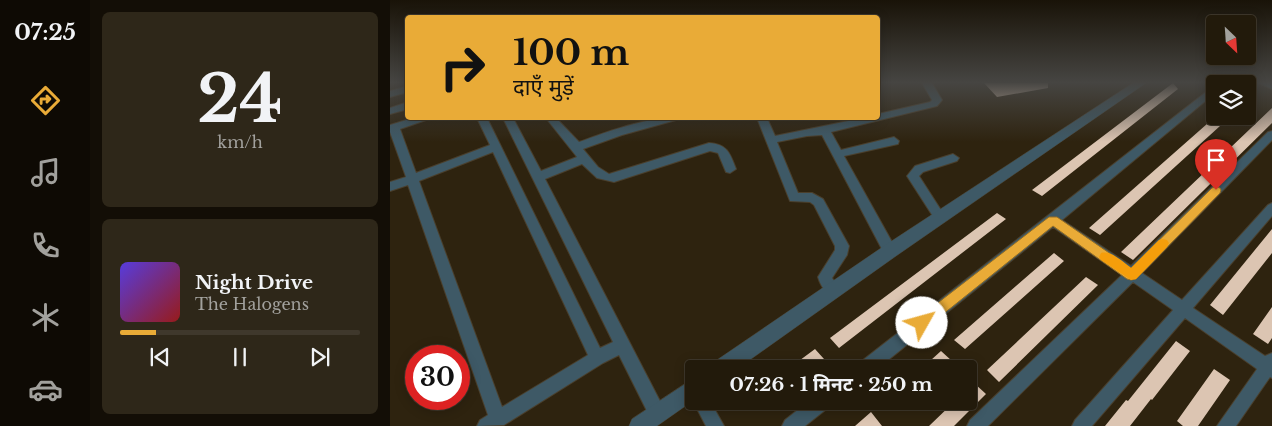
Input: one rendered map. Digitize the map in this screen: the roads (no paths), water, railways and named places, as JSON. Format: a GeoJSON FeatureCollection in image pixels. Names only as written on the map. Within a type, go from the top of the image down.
{"type":"FeatureCollection","features":[{"type":"Feature","properties":{"kind":"street"},"geometry":{"type":"LineString","coordinates":[[880,117],[934,103]]}},
{"type":"Feature","properties":{"kind":"street"},"geometry":{"type":"LineString","coordinates":[[734,360],[890,251],[1111,103]]}},
{"type":"Feature","properties":{"kind":"street"},"geometry":{"type":"LineString","coordinates":[[875,360],[1053,220],[1197,103]]}},
{"type":"Feature","properties":{"kind":"street"},"geometry":{"type":"LineString","coordinates":[[390,111],[405,106]]}},
{"type":"Feature","properties":{"kind":"street"},"geometry":{"type":"LineString","coordinates":[[416,120],[392,128],[412,179],[492,422],[598,358],[624,345]]}},
{"type":"Feature","properties":{"kind":"street"},"geometry":{"type":"LineString","coordinates":[[483,120],[598,358]]}},
{"type":"Feature","properties":{"kind":"street"},"geometry":{"type":"LineString","coordinates":[[509,120],[657,413]]}},
{"type":"Feature","properties":{"kind":"street"},"geometry":{"type":"LineString","coordinates":[[553,120],[577,147],[584,159],[600,176],[606,178],[614,178],[709,147],[721,148],[730,169]]}},
{"type":"Feature","properties":{"kind":"street"},"geometry":{"type":"LineString","coordinates":[[577,147],[657,120]]}},
{"type":"Feature","properties":{"kind":"street"},"geometry":{"type":"LineString","coordinates":[[763,120],[791,194],[794,198],[812,197],[820,202],[842,246],[842,251],[825,277],[834,290]]}},
{"type":"Feature","properties":{"kind":"street"},"geometry":{"type":"LineString","coordinates":[[771,140],[867,120]]}},
{"type":"Feature","properties":{"kind":"street"},"geometry":{"type":"LineString","coordinates":[[821,131],[829,137],[890,251]]}},
{"type":"Feature","properties":{"kind":"street"},"geometry":{"type":"LineString","coordinates":[[976,426],[1272,134]]}},
{"type":"Feature","properties":{"kind":"street"},"geometry":{"type":"LineString","coordinates":[[838,154],[894,141]]}},
{"type":"Feature","properties":{"kind":"street"},"geometry":{"type":"LineString","coordinates":[[390,187],[496,147]]}},
{"type":"Feature","properties":{"kind":"street"},"geometry":{"type":"LineString","coordinates":[[940,218],[913,176],[919,169],[953,158]]}},
{"type":"Feature","properties":{"kind":"street"},"geometry":{"type":"LineString","coordinates":[[538,177],[584,159]]}},
{"type":"Feature","properties":{"kind":"street"},"geometry":{"type":"LineString","coordinates":[[1081,426],[1272,208]]}},
{"type":"Feature","properties":{"kind":"street"},"geometry":{"type":"LineString","coordinates":[[1053,220],[1183,310],[1270,366],[1226,426]]}},
{"type":"Feature","properties":{"kind":"street"},"geometry":{"type":"LineString","coordinates":[[639,426],[685,394]]}},
{"type":"Feature","properties":{"kind":"street"},"geometry":{"type":"LineString","coordinates":[[706,410],[716,426]]}},
{"type":"Feature","properties":{"kind":"street"},"geometry":{"type":"LineString","coordinates":[[791,426],[811,410]]}}]}
